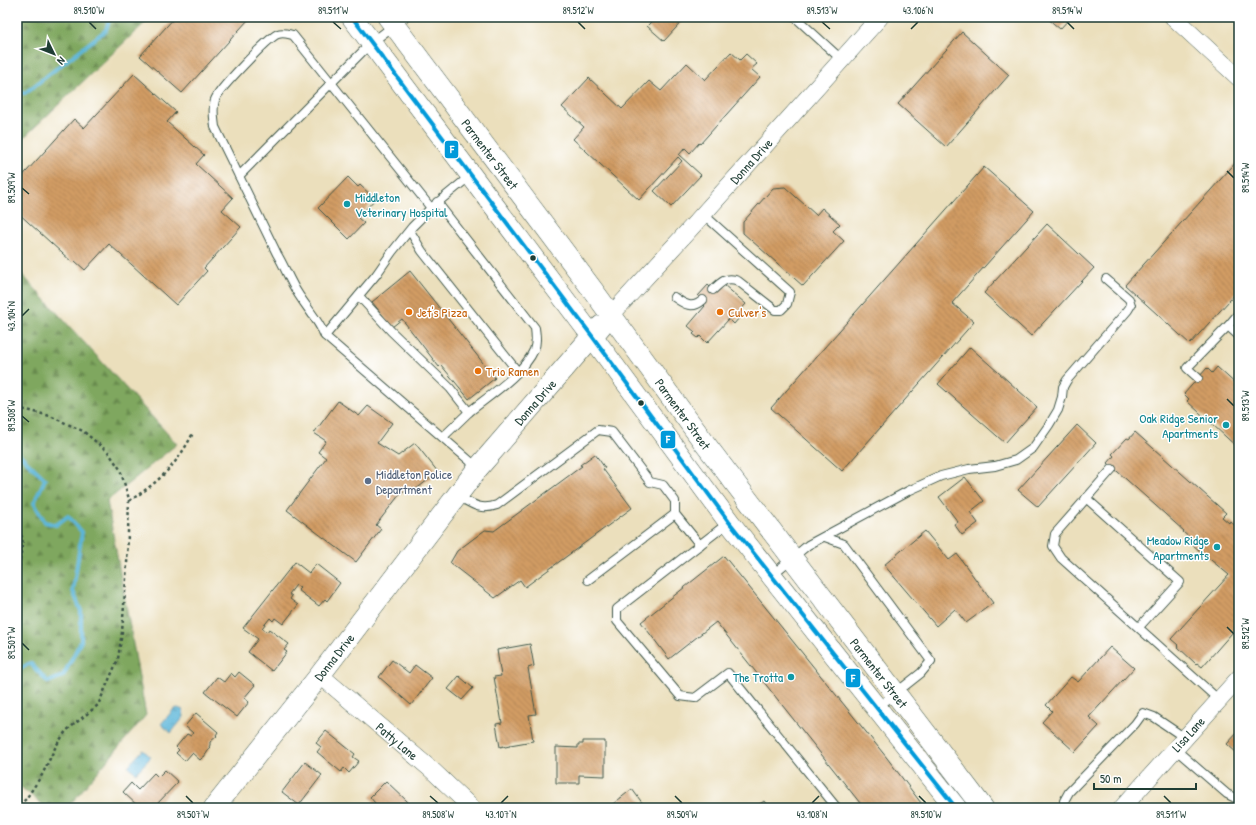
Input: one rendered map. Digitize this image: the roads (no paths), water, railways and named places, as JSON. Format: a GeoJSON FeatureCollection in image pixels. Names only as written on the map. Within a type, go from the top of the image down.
{"type":"FeatureCollection","features":[{"type":"Feature","properties":{"kind":"street","name":"Parmenter Street"},"geometry":{"type":"LineString","coordinates":[[352,17],[470,176],[592,336],[729,522],[877,708],[948,801]]}},
{"type":"Feature","properties":{"kind":"street","name":"Donna Drive"},"geometry":{"type":"LineString","coordinates":[[214,808],[320,675],[478,468],[610,315],[880,17]]}},
{"type":"Feature","properties":{"kind":"street"},"geometry":{"type":"LineString","coordinates":[[1173,17],[1239,78]]}},
{"type":"Feature","properties":{"kind":"street","name":"Parmenter Street"},"geometry":{"type":"LineString","coordinates":[[395,20],[706,445],[983,808]]}},
{"type":"Feature","properties":{"kind":"street","name":"Patty Lane"},"geometry":{"type":"LineString","coordinates":[[320,675],[433,771],[472,808]]}},
{"type":"Feature","properties":{"kind":"street","name":"Lisa Lane"},"geometry":{"type":"LineString","coordinates":[[1122,808],[1239,678]]}},
{"type":"Feature","properties":{"kind":"lane"},"geometry":{"type":"LineString","coordinates":[[795,17],[842,60]]}},
{"type":"Feature","properties":{"kind":"lane"},"geometry":{"type":"LineString","coordinates":[[239,176],[395,20]]}},
{"type":"Feature","properties":{"kind":"lane"},"geometry":{"type":"LineString","coordinates":[[443,437],[469,412],[518,372],[534,350],[537,340],[535,328],[293,36],[286,33],[279,33],[266,42],[215,99],[212,112],[215,127],[277,254],[285,266],[293,285],[320,324],[325,336],[478,468]]}},
{"type":"Feature","properties":{"kind":"lane"},"geometry":{"type":"LineString","coordinates":[[325,336],[376,275],[392,252],[410,231],[434,205],[470,176]]}},
{"type":"Feature","properties":{"kind":"lane"},"geometry":{"type":"LineString","coordinates":[[703,214],[790,292],[787,304],[781,310],[775,310],[738,281],[732,279],[722,281],[713,290]]}},
{"type":"Feature","properties":{"kind":"lane"},"geometry":{"type":"LineString","coordinates":[[410,231],[422,251],[518,372]]}},
{"type":"Feature","properties":{"kind":"lane"},"geometry":{"type":"LineString","coordinates":[[771,575],[808,545],[908,491],[941,476],[969,468],[995,466],[1016,460],[1033,448],[1058,410],[1063,388],[1067,380],[1131,305],[1129,299],[1106,279]]}},
{"type":"Feature","properties":{"kind":"lane"},"geometry":{"type":"LineString","coordinates":[[359,296],[391,331],[450,388],[469,412]]}},
{"type":"Feature","properties":{"kind":"lane"},"geometry":{"type":"LineString","coordinates":[[674,297],[689,306],[693,306],[703,300]]}},
{"type":"Feature","properties":{"kind":"lane"},"geometry":{"type":"LineString","coordinates":[[1198,378],[1188,368],[1239,313]]}},
{"type":"Feature","properties":{"kind":"lane"},"geometry":{"type":"LineString","coordinates":[[1228,326],[1239,336]]}},
{"type":"Feature","properties":{"kind":"lane"},"geometry":{"type":"LineString","coordinates":[[458,495],[475,506],[484,508],[497,505],[598,430],[612,432],[650,482],[663,484],[675,502],[676,514],[700,545]]}},
{"type":"Feature","properties":{"kind":"lane"},"geometry":{"type":"LineString","coordinates":[[1112,469],[1055,534],[1053,546],[1061,558],[1219,700]]}},
{"type":"Feature","properties":{"kind":"lane"},"geometry":{"type":"LineString","coordinates":[[1086,498],[1180,582],[1139,627]]}},
{"type":"Feature","properties":{"kind":"lane"},"geometry":{"type":"LineString","coordinates":[[588,580],[676,514]]}},
{"type":"Feature","properties":{"kind":"lane"},"geometry":{"type":"LineString","coordinates":[[729,522],[617,609],[617,621],[680,696],[695,698],[728,673],[837,808]]}},
{"type":"Feature","properties":{"kind":"lane"},"geometry":{"type":"LineString","coordinates":[[825,537],[844,544],[931,661],[922,672],[877,708]]}},
{"type":"Feature","properties":{"kind":"lane"},"geometry":{"type":"LineString","coordinates":[[1065,808],[1064,801],[1069,792],[1135,724],[1143,713],[1154,717],[1227,794],[1239,800]]}},
{"type":"Feature","properties":{"kind":"water"},"geometry":{"type":"Polygon","coordinates":[[[178,708],[183,710],[184,717],[171,733],[161,724],[174,709],[178,708]]]}},
{"type":"Feature","properties":{"kind":"water"},"geometry":{"type":"Polygon","coordinates":[[[143,750],[151,757],[136,773],[128,766],[143,750]]]}},
{"type":"Feature","properties":{"kind":"waterway"},"geometry":{"type":"LineString","coordinates":[[17,93],[25,93],[106,30],[110,17]]}},
{"type":"Feature","properties":{"kind":"waterway"},"geometry":{"type":"LineString","coordinates":[[17,452],[45,479],[34,503],[45,522],[56,525],[68,516],[82,532],[73,591],[81,611],[81,641],[63,676],[48,682],[30,663],[17,671]]}},
{"type":"Feature","properties":{"kind":"place","name":"Middleton Veterinary Hospital"},"geometry":{"type":"Point","coordinates":[347,204]}},
{"type":"Feature","properties":{"kind":"place","name":"Jet's Pizza"},"geometry":{"type":"Point","coordinates":[409,312]}},
{"type":"Feature","properties":{"kind":"place","name":"Culver's"},"geometry":{"type":"Point","coordinates":[720,312]}},
{"type":"Feature","properties":{"kind":"place","name":"Trio Ramen"},"geometry":{"type":"Point","coordinates":[478,371]}},
{"type":"Feature","properties":{"kind":"place","name":"Oak Ridge Senior Apartments"},"geometry":{"type":"Point","coordinates":[1226,425]}},
{"type":"Feature","properties":{"kind":"place","name":"Middleton Police Department"},"geometry":{"type":"Point","coordinates":[368,481]}},
{"type":"Feature","properties":{"kind":"place","name":"Meadow Ridge Apartments"},"geometry":{"type":"Point","coordinates":[1217,547]}},
{"type":"Feature","properties":{"kind":"place","name":"The Trotta"},"geometry":{"type":"Point","coordinates":[791,677]}}]}
